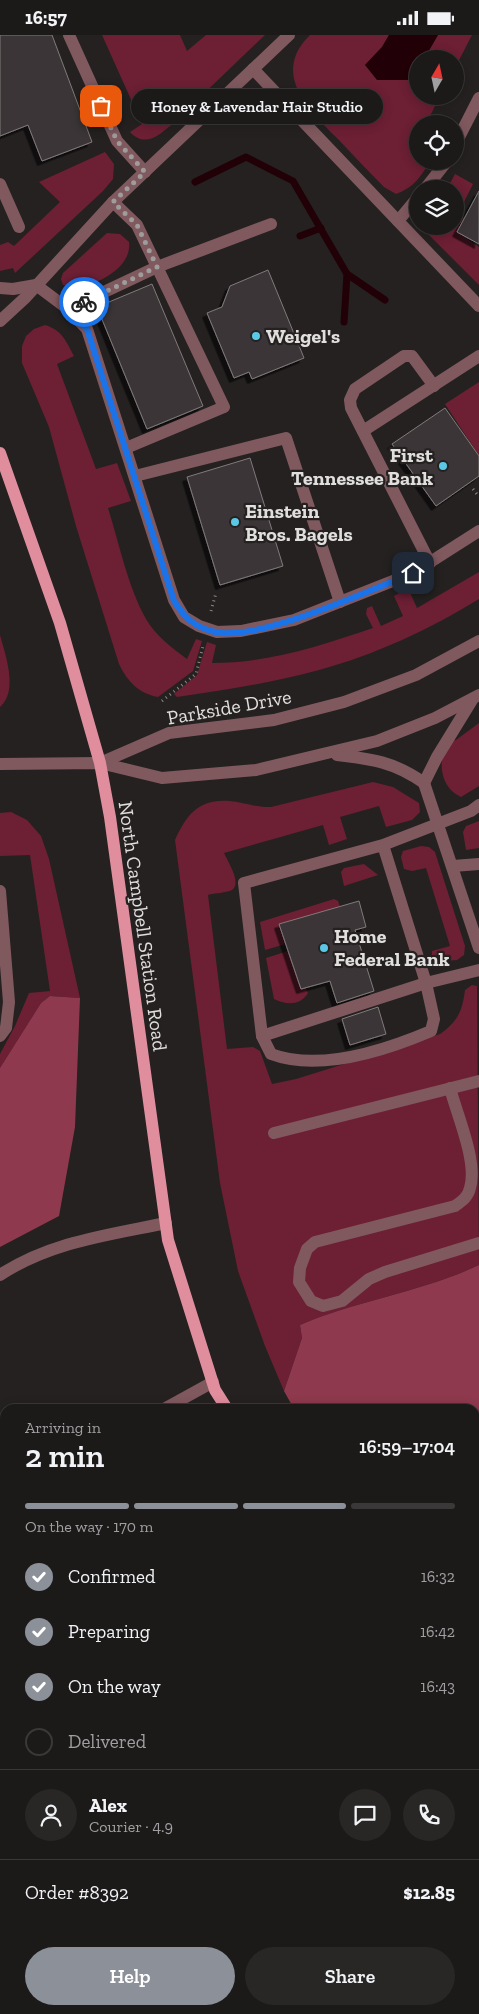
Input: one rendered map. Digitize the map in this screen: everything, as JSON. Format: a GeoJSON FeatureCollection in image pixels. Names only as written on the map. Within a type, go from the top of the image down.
{"type":"FeatureCollection","features":[{"type":"Feature","properties":{"kind":"main road","name":"North Campbell Station Road"},"geometry":{"type":"LineString","coordinates":[[0,453],[60,623],[100,763],[110,817],[168,1240],[212,1382],[224,1404]]}},
{"type":"Feature","properties":{"kind":"street"},"geometry":{"type":"LineString","coordinates":[[69,35],[117,141],[145,172]]}},
{"type":"Feature","properties":{"kind":"street"},"geometry":{"type":"LineString","coordinates":[[0,321],[113,202],[289,35]]}},
{"type":"Feature","properties":{"kind":"street"},"geometry":{"type":"LineString","coordinates":[[253,69],[479,306]]}},
{"type":"Feature","properties":{"kind":"street"},"geometry":{"type":"LineString","coordinates":[[464,127],[479,98]]}},
{"type":"Feature","properties":{"kind":"street"},"geometry":{"type":"LineString","coordinates":[[432,180],[440,170]]}},
{"type":"Feature","properties":{"kind":"street"},"geometry":{"type":"LineString","coordinates":[[0,184],[19,227]]}},
{"type":"Feature","properties":{"kind":"street"},"geometry":{"type":"LineString","coordinates":[[113,202],[137,225],[224,407],[126,448]]}},
{"type":"Feature","properties":{"kind":"street"},"geometry":{"type":"LineString","coordinates":[[398,221],[409,208]]}},
{"type":"Feature","properties":{"kind":"street"},"geometry":{"type":"LineString","coordinates":[[68,309],[157,267],[271,224]]}},
{"type":"Feature","properties":{"kind":"street"},"geometry":{"type":"LineString","coordinates":[[0,288],[13,289],[36,285],[68,309],[87,329],[174,601],[184,617],[207,629],[217,632],[241,631],[294,620],[413,573],[479,531]]}},
{"type":"Feature","properties":{"kind":"street"},"geometry":{"type":"LineString","coordinates":[[430,563],[351,408],[350,400],[355,389],[393,361],[404,356],[412,356],[434,386]]}},
{"type":"Feature","properties":{"kind":"street"},"geometry":{"type":"LineString","coordinates":[[363,431],[479,356]]}},
{"type":"Feature","properties":{"kind":"street"},"geometry":{"type":"LineString","coordinates":[[135,476],[286,438],[340,602]]}},
{"type":"Feature","properties":{"kind":"street","name":"Parkside Drive"},"geometry":{"type":"LineString","coordinates":[[100,763],[168,733],[274,720],[344,702],[416,675],[479,641]]}},
{"type":"Feature","properties":{"kind":"street"},"geometry":{"type":"LineString","coordinates":[[0,764],[100,763],[162,778],[256,770],[330,754],[377,741],[435,718],[476,697]]}},
{"type":"Feature","properties":{"kind":"street"},"geometry":{"type":"LineString","coordinates":[[424,783],[437,757],[476,697]]}},
{"type":"Feature","properties":{"kind":"street"},"geometry":{"type":"LineString","coordinates":[[330,754],[379,760],[408,771],[424,783],[476,932],[479,948]]}},
{"type":"Feature","properties":{"kind":"street"},"geometry":{"type":"LineString","coordinates":[[383,845],[426,983],[434,1019],[431,1031],[420,1036],[329,1062],[288,1061],[271,1054],[262,1036],[244,883],[383,845],[471,811],[479,805]]}},
{"type":"Feature","properties":{"kind":"street"},"geometry":{"type":"LineString","coordinates":[[453,866],[479,864]]}},
{"type":"Feature","properties":{"kind":"street"},"geometry":{"type":"LineString","coordinates":[[0,891],[9,1002],[6,1028],[0,1036]]}},
{"type":"Feature","properties":{"kind":"street"},"geometry":{"type":"LineString","coordinates":[[262,1036],[426,983],[479,970]]}},
{"type":"Feature","properties":{"kind":"street"},"geometry":{"type":"LineString","coordinates":[[274,1133],[479,1081]]}},
{"type":"Feature","properties":{"kind":"street"},"geometry":{"type":"LineString","coordinates":[[450,1089],[472,1170],[470,1189],[464,1199],[455,1206],[315,1242],[307,1249],[300,1268],[299,1282],[311,1301],[322,1306],[342,1301],[369,1279],[385,1272],[479,1243]]}},
{"type":"Feature","properties":{"kind":"street"},"geometry":{"type":"LineString","coordinates":[[0,1275],[18,1263],[67,1243],[166,1223]]}},
{"type":"Feature","properties":{"kind":"street"},"geometry":{"type":"LineString","coordinates":[[173,1404],[212,1382]]}},
{"type":"Feature","properties":{"kind":"path"},"geometry":{"type":"LineString","coordinates":[[473,489],[479,497]]}},
{"type":"Feature","properties":{"kind":"path"},"geometry":{"type":"LineString","coordinates":[[162,701],[196,674],[216,593]]}},
{"type":"Feature","properties":{"kind":"shaded area"},"geometry":{"type":"Polygon","coordinates":[[[102,35],[180,35],[187,51],[206,35],[265,35],[170,126],[155,137],[145,140],[130,132],[142,124],[102,35]]]}},
{"type":"Feature","properties":{"kind":"shaded area"},"geometry":{"type":"Polygon","coordinates":[[[310,35],[389,35],[382,47],[365,65],[408,80],[409,79],[409,105],[436,105],[430,115],[409,115],[409,170],[424,170],[417,180],[409,180],[409,187],[407,189],[396,194],[384,187],[306,104],[298,91],[294,78],[294,64],[299,50],[310,35]]]}},
{"type":"Feature","properties":{"kind":"shaded area"},"geometry":{"type":"Polygon","coordinates":[[[389,35],[438,35],[429,50],[409,50],[408,80],[377,80],[365,65],[382,47],[389,35]]]}},
{"type":"Feature","properties":{"kind":"shaded area"},"geometry":{"type":"Polygon","coordinates":[[[438,35],[472,35],[464,51],[429,50],[438,35]]]}},
{"type":"Feature","properties":{"kind":"shaded area"},"geometry":{"type":"Polygon","coordinates":[[[105,152],[114,164],[113,179],[103,191],[15,273],[13,268],[0,271],[0,245],[8,242],[14,246],[60,202],[39,182],[105,152]]]}},
{"type":"Feature","properties":{"kind":"shaded area"},"geometry":{"type":"Polygon","coordinates":[[[455,174],[473,184],[464,202],[464,180],[452,180],[455,174]]]}},
{"type":"Feature","properties":{"kind":"shaded area"},"geometry":{"type":"Polygon","coordinates":[[[107,233],[120,234],[129,242],[125,260],[103,279],[94,283],[76,290],[63,285],[61,279],[63,273],[107,233]]]}},
{"type":"Feature","properties":{"kind":"shaded area"},"geometry":{"type":"Polygon","coordinates":[[[429,235],[461,235],[479,247],[479,285],[429,235]]]}},
{"type":"Feature","properties":{"kind":"shaded area"},"geometry":{"type":"Polygon","coordinates":[[[45,325],[60,333],[74,356],[57,364],[96,469],[117,463],[131,501],[108,508],[129,579],[146,619],[159,636],[187,659],[196,639],[202,641],[193,671],[158,697],[145,693],[134,686],[119,664],[76,526],[49,427],[22,363],[22,346],[26,336],[34,329],[45,325]]]}},
{"type":"Feature","properties":{"kind":"shaded area"},"geometry":{"type":"Polygon","coordinates":[[[479,382],[479,456],[445,404],[479,382]]]}},
{"type":"Feature","properties":{"kind":"shaded area"},"geometry":{"type":"Polygon","coordinates":[[[479,572],[479,599],[422,631],[361,657],[284,679],[177,697],[174,694],[197,675],[207,642],[216,645],[212,663],[253,660],[294,652],[373,628],[366,614],[367,608],[372,606],[381,626],[403,616],[394,596],[408,588],[417,608],[479,572]]]}},
{"type":"Feature","properties":{"kind":"shaded area"},"geometry":{"type":"Polygon","coordinates":[[[0,635],[10,682],[6,700],[0,707],[0,635]]]}},
{"type":"Feature","properties":{"kind":"shaded area"},"geometry":{"type":"Polygon","coordinates":[[[479,723],[479,786],[461,797],[448,787],[443,777],[443,758],[450,741],[456,740],[479,723]]]}},
{"type":"Feature","properties":{"kind":"shaded area"},"geometry":{"type":"Polygon","coordinates":[[[373,782],[393,787],[419,803],[420,812],[412,820],[386,827],[379,806],[340,817],[347,839],[329,845],[323,825],[224,853],[235,878],[235,887],[230,891],[208,895],[227,1049],[253,1047],[260,1051],[272,1084],[296,1079],[440,1034],[451,1025],[458,1015],[465,990],[472,985],[477,986],[479,1265],[435,1282],[322,1316],[300,1325],[302,1338],[284,1391],[265,1346],[238,1271],[220,1183],[175,840],[189,816],[195,810],[210,803],[229,801],[260,807],[271,807],[373,782]]]}},
{"type":"Feature","properties":{"kind":"shaded area"},"geometry":{"type":"Polygon","coordinates":[[[11,812],[27,820],[41,836],[49,859],[80,998],[50,996],[41,1003],[0,1068],[0,1054],[15,1026],[29,993],[50,991],[30,855],[0,856],[0,813],[11,812]]]}},
{"type":"Feature","properties":{"kind":"shaded area"},"geometry":{"type":"Polygon","coordinates":[[[479,821],[479,848],[466,850],[463,832],[466,826],[479,821]]]}},
{"type":"Feature","properties":{"kind":"shaded area"},"geometry":{"type":"Polygon","coordinates":[[[421,846],[429,847],[435,852],[465,946],[464,955],[457,960],[432,962],[432,951],[450,946],[426,868],[412,871],[404,869],[401,857],[403,851],[421,846]]]}},
{"type":"Feature","properties":{"kind":"shaded area"},"geometry":{"type":"Polygon","coordinates":[[[364,864],[378,875],[344,886],[341,872],[344,868],[364,864]]]}},
{"type":"Feature","properties":{"kind":"shaded area"},"geometry":{"type":"Polygon","coordinates":[[[334,899],[338,901],[340,907],[286,944],[265,950],[260,922],[334,899]]]}},
{"type":"Feature","properties":{"kind":"shaded area"},"geometry":{"type":"Polygon","coordinates":[[[288,951],[308,993],[301,1000],[293,1003],[274,999],[266,958],[288,951]]]}},
{"type":"Feature","properties":{"kind":"shaded area"},"geometry":{"type":"Polygon","coordinates":[[[50,996],[80,998],[75,1127],[59,1216],[0,1247],[0,1068],[41,1003],[50,996]]]}},
{"type":"Feature","properties":{"kind":"shaded area"},"geometry":{"type":"Polygon","coordinates":[[[479,1265],[479,1404],[291,1404],[284,1391],[302,1338],[300,1325],[322,1316],[457,1274],[479,1265]]]}},
{"type":"Feature","properties":{"kind":"building"},"geometry":{"type":"Polygon","coordinates":[[[0,35],[52,35],[92,142],[42,161],[28,125],[0,136],[0,35]]]}},
{"type":"Feature","properties":{"kind":"building"},"geometry":{"type":"Polygon","coordinates":[[[479,191],[479,244],[462,235],[464,219],[479,191]]]}},
{"type":"Feature","properties":{"kind":"building","name":"Weigel's"},"geometry":{"type":"Polygon","coordinates":[[[268,270],[304,358],[252,379],[249,372],[234,378],[207,313],[222,307],[230,286],[268,270]]]}},
{"type":"Feature","properties":{"kind":"building"},"geometry":{"type":"Polygon","coordinates":[[[152,284],[203,406],[147,429],[97,307],[152,284]]]}},
{"type":"Feature","properties":{"kind":"building","name":"First Tennessee Bank"},"geometry":{"type":"Polygon","coordinates":[[[445,408],[479,456],[479,476],[436,506],[392,444],[445,408]]]}},
{"type":"Feature","properties":{"kind":"building","name":"Einstein Bros. Bagels"},"geometry":{"type":"Polygon","coordinates":[[[250,458],[283,566],[220,585],[187,477],[250,458]]]}},
{"type":"Feature","properties":{"kind":"building","name":"Home Federal Bank"},"geometry":{"type":"Polygon","coordinates":[[[359,901],[366,927],[355,930],[374,991],[337,1003],[330,981],[301,989],[279,924],[359,901]]]}},
{"type":"Feature","properties":{"kind":"building"},"geometry":{"type":"Polygon","coordinates":[[[378,1007],[386,1034],[350,1045],[342,1019],[378,1007]]]}},
{"type":"Feature","properties":{"kind":"waterway"},"geometry":{"type":"LineString","coordinates":[[195,182],[246,157],[293,181],[347,274],[385,300]]}},
{"type":"Feature","properties":{"kind":"waterway"},"geometry":{"type":"LineString","coordinates":[[300,236],[321,228]]}},
{"type":"Feature","properties":{"kind":"waterway"},"geometry":{"type":"LineString","coordinates":[[344,322],[347,274]]}},
{"type":"Feature","properties":{"kind":"way so far"},"geometry":{"type":"LineString","coordinates":[[84,302],[157,267],[137,225],[113,202],[145,172],[117,141],[101,106]]}},
{"type":"Feature","properties":{"kind":"place","name":"Honey & Lavendar Hair Studio"},"geometry":{"type":"Point","coordinates":[101,106]}},
{"type":"Feature","properties":{"kind":"place","name":"Weigel's"},"geometry":{"type":"Point","coordinates":[256,336]}},
{"type":"Feature","properties":{"kind":"place","name":"First Tennessee Bank"},"geometry":{"type":"Point","coordinates":[443,466]}},
{"type":"Feature","properties":{"kind":"place","name":"Einstein Bros. Bagels"},"geometry":{"type":"Point","coordinates":[235,522]}},
{"type":"Feature","properties":{"kind":"place","name":"Home Federal Bank"},"geometry":{"type":"Point","coordinates":[324,948]}},
{"type":"Feature","properties":{"kind":"route"},"geometry":{"type":"LineString","coordinates":[[84,302],[68,309],[87,329],[174,601],[184,617],[199,626],[217,632],[241,631],[294,620],[413,573]]}}]}
